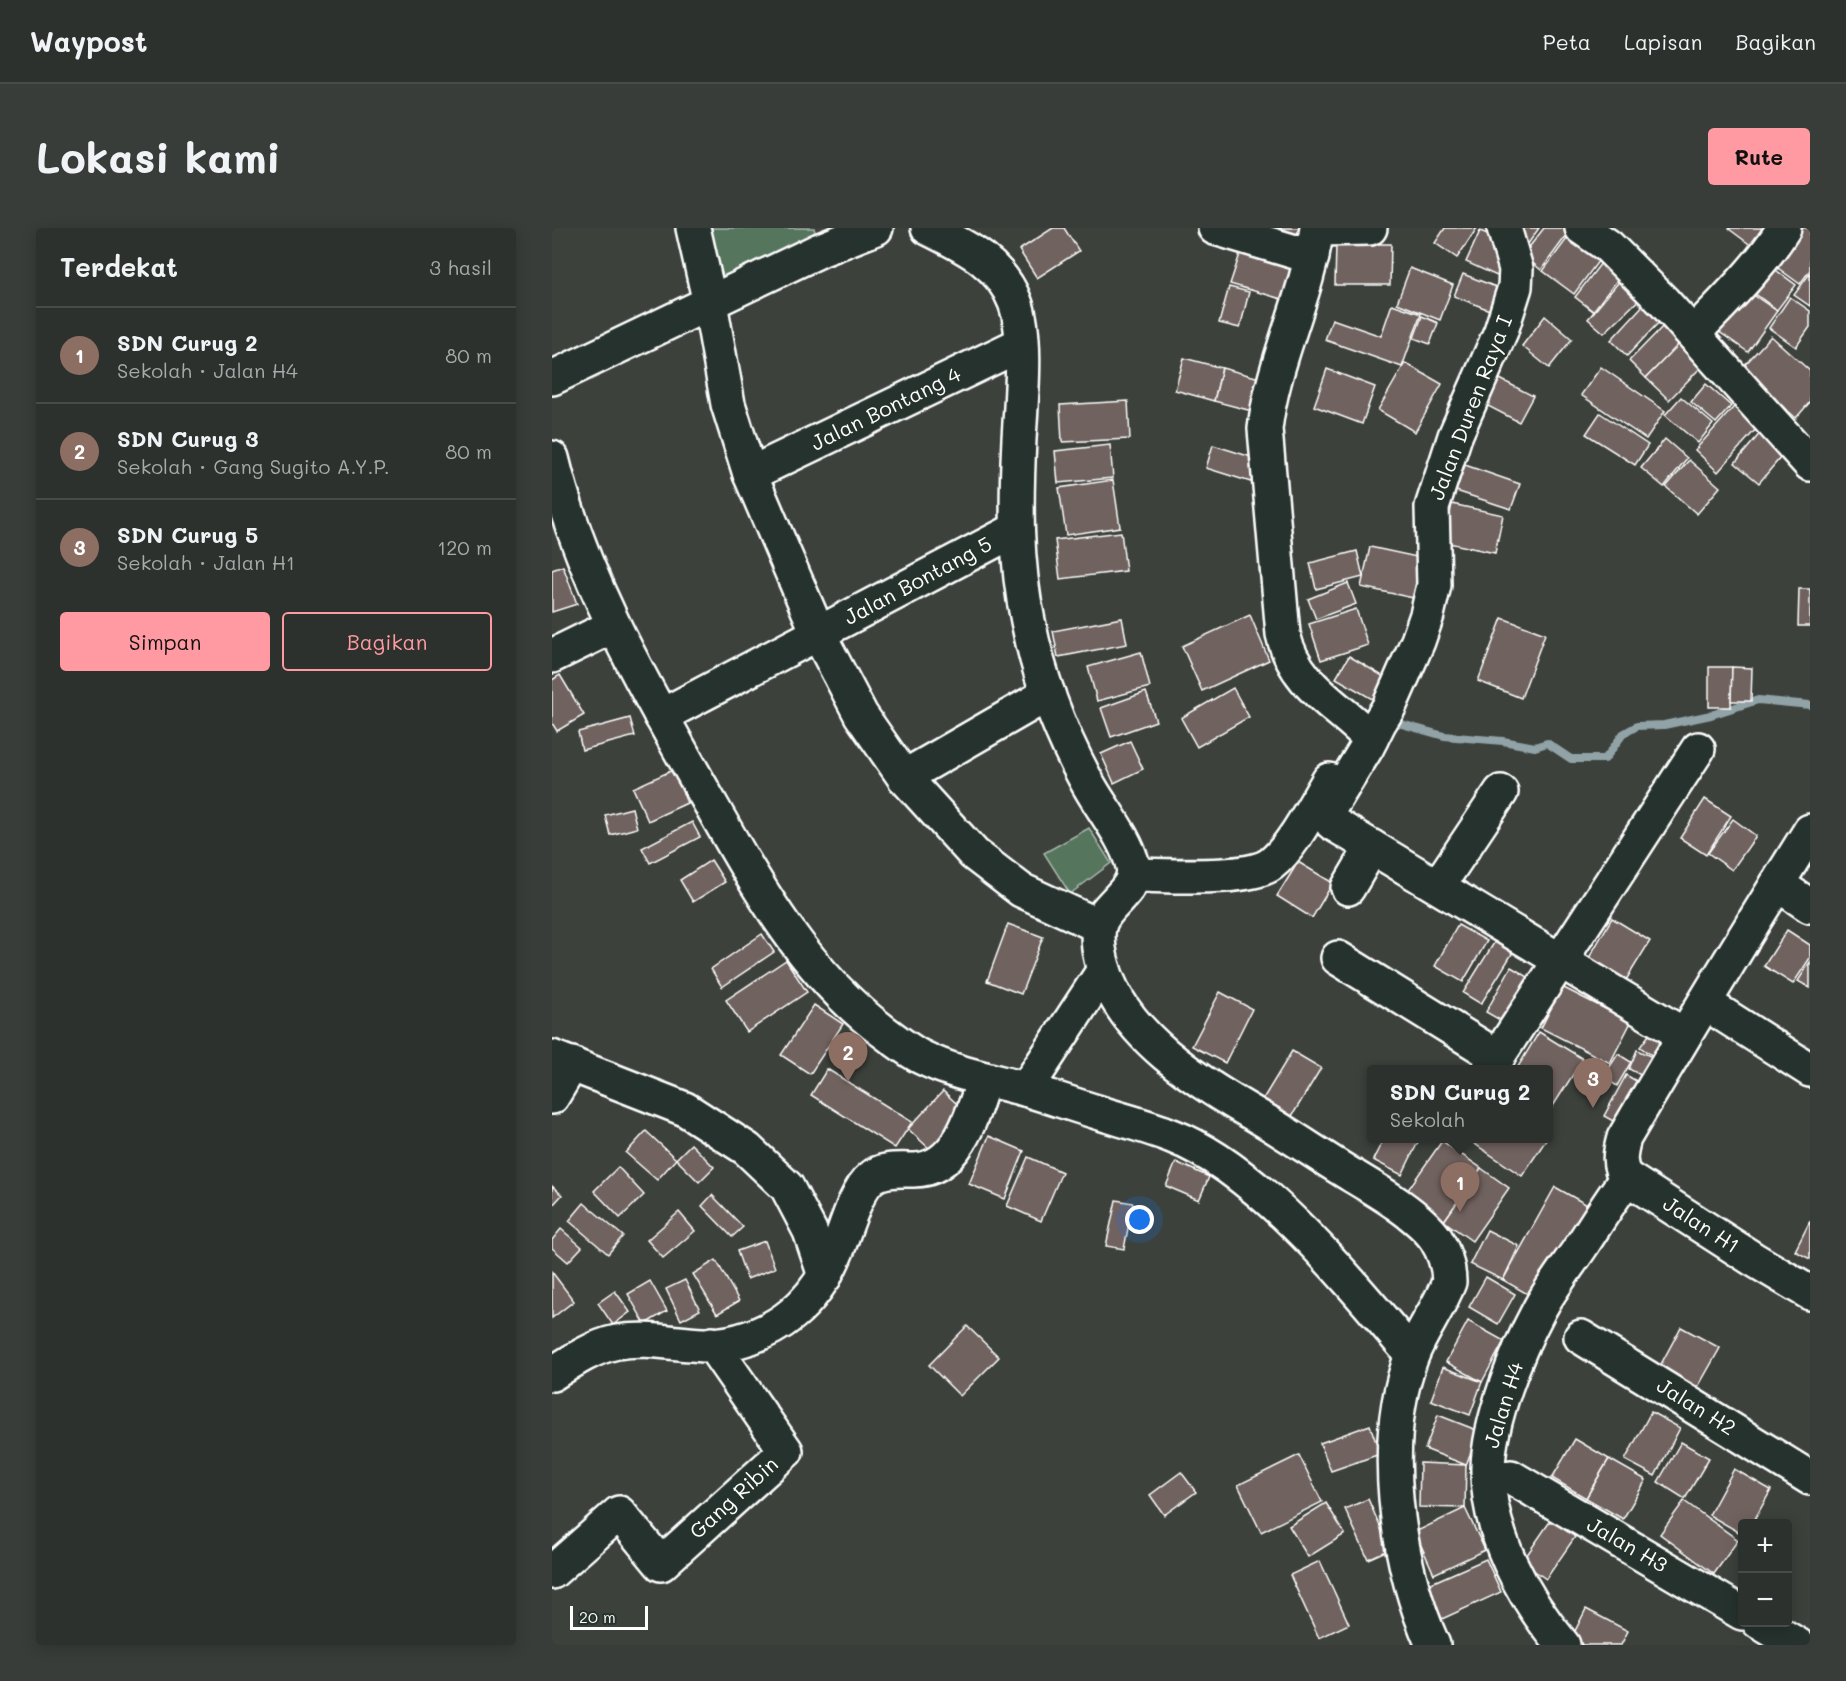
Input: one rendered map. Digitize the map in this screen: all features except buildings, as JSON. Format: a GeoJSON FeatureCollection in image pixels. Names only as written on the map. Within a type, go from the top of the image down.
{"type":"FeatureCollection","features":[{"type":"Feature","properties":{"kind":"street"},"geometry":{"type":"LineString","coordinates":[[693,228],[710,303],[728,404],[750,474],[818,633],[861,715],[904,777],[974,854],[1021,890],[1099,926]]}},
{"type":"Feature","properties":{"kind":"street"},"geometry":{"type":"LineString","coordinates":[[552,378],[820,250],[876,228]]}},
{"type":"Feature","properties":{"kind":"street"},"geometry":{"type":"LineString","coordinates":[[928,228],[964,246],[983,259],[1003,279],[1018,310],[1021,344],[1017,529],[1022,591],[1035,655],[1063,733],[1133,867],[1134,875],[1130,885],[1104,914],[1099,926],[1100,956],[1112,990],[1123,1008],[1150,1041],[1226,1099],[1266,1121],[1382,1195],[1415,1219],[1435,1238],[1449,1269],[1449,1282],[1412,1355],[1396,1430],[1394,1485],[1397,1513],[1409,1572],[1424,1624],[1433,1645]]}},
{"type":"Feature","properties":{"kind":"street"},"geometry":{"type":"LineString","coordinates":[[1215,228],[1332,233],[1304,293],[1270,397],[1265,429],[1283,628],[1290,657],[1299,672],[1329,703],[1375,724]]}},
{"type":"Feature","properties":{"kind":"street","name":"Jalan Duren Raya I"},"geometry":{"type":"LineString","coordinates":[[1375,724],[1418,641],[1432,599],[1434,577],[1432,507],[1455,436],[1501,331],[1515,287],[1516,269],[1504,228]]}},
{"type":"Feature","properties":{"kind":"street"},"geometry":{"type":"LineString","coordinates":[[1582,228],[1608,246],[1694,333],[1810,464]]}},
{"type":"Feature","properties":{"kind":"street"},"geometry":{"type":"LineString","coordinates":[[1694,333],[1744,280],[1774,244],[1784,228]]}},
{"type":"Feature","properties":{"kind":"street","name":"Jalan Bontang 4"},"geometry":{"type":"LineString","coordinates":[[750,474],[1021,344]]}},
{"type":"Feature","properties":{"kind":"street"},"geometry":{"type":"LineString","coordinates":[[554,474],[576,540],[614,626],[661,716],[760,888],[800,948],[825,979],[869,1021],[921,1057],[984,1079],[1026,1089],[1146,1127],[1176,1137],[1204,1151],[1253,1188],[1291,1221],[1368,1302],[1412,1355]]}},
{"type":"Feature","properties":{"kind":"street","name":"Jalan Bontang 5"},"geometry":{"type":"LineString","coordinates":[[661,716],[1017,529]]}},
{"type":"Feature","properties":{"kind":"street"},"geometry":{"type":"LineString","coordinates":[[552,656],[614,626]]}},
{"type":"Feature","properties":{"kind":"street"},"geometry":{"type":"LineString","coordinates":[[904,777],[1048,694]]}},
{"type":"Feature","properties":{"kind":"street"},"geometry":{"type":"LineString","coordinates":[[1375,724],[1329,808],[1332,823],[1684,1035]]}},
{"type":"Feature","properties":{"kind":"street"},"geometry":{"type":"LineString","coordinates":[[1134,875],[1239,874],[1253,872],[1270,864],[1284,850],[1375,724]]}},
{"type":"Feature","properties":{"kind":"street"},"geometry":{"type":"LineString","coordinates":[[1338,958],[1493,1063],[1698,749]]}},
{"type":"Feature","properties":{"kind":"street"},"geometry":{"type":"LineString","coordinates":[[1438,885],[1500,792]]}},
{"type":"Feature","properties":{"kind":"street"},"geometry":{"type":"LineString","coordinates":[[1628,1178],[1620,1164],[1620,1151],[1624,1138],[1684,1035],[1810,831]]}},
{"type":"Feature","properties":{"kind":"street"},"geometry":{"type":"LineString","coordinates":[[1348,888],[1372,847]]}},
{"type":"Feature","properties":{"kind":"street"},"geometry":{"type":"LineString","coordinates":[[1777,884],[1810,906]]}},
{"type":"Feature","properties":{"kind":"street"},"geometry":{"type":"LineString","coordinates":[[1026,1089],[1104,970]]}},
{"type":"Feature","properties":{"kind":"street"},"geometry":{"type":"LineString","coordinates":[[1705,1003],[1810,1070]]}},
{"type":"Feature","properties":{"kind":"street"},"geometry":{"type":"LineString","coordinates":[[552,1097],[562,1060],[685,1110],[747,1149],[787,1187],[810,1232],[825,1276]]}},
{"type":"Feature","properties":{"kind":"street"},"geometry":{"type":"LineString","coordinates":[[552,1374],[597,1348],[617,1342],[724,1344],[770,1328],[791,1315],[810,1296],[825,1276],[856,1202],[871,1178],[885,1171],[920,1170],[935,1166],[954,1148],[972,1118],[984,1079]]}},
{"type":"Feature","properties":{"kind":"street","name":"Jalan H1"},"geometry":{"type":"LineString","coordinates":[[1628,1178],[1810,1293]]}},
{"type":"Feature","properties":{"kind":"street","name":"Jalan H4"},"geometry":{"type":"LineString","coordinates":[[1563,1645],[1535,1606],[1513,1567],[1498,1530],[1491,1500],[1488,1470],[1490,1445],[1509,1378],[1539,1309],[1628,1178]]}},
{"type":"Feature","properties":{"kind":"street","name":"Jalan H2"},"geometry":{"type":"LineString","coordinates":[[1581,1337],[1810,1478]]}},
{"type":"Feature","properties":{"kind":"street","name":"Gang Ribin"},"geometry":{"type":"LineString","coordinates":[[552,1572],[619,1513],[661,1564],[786,1450],[712,1344]]}},
{"type":"Feature","properties":{"kind":"street","name":"Jalan H3"},"geometry":{"type":"LineString","coordinates":[[1511,1477],[1738,1610]]}},
{"type":"Feature","properties":{"kind":"street"},"geometry":{"type":"LineString","coordinates":[[1766,1627],[1798,1645]]}},
{"type":"Feature","properties":{"kind":"green space"},"geometry":{"type":"Polygon","coordinates":[[[706,228],[814,228],[821,254],[725,292],[706,228]]]}},
{"type":"Feature","properties":{"kind":"green space"},"geometry":{"type":"Polygon","coordinates":[[[1089,828],[1111,863],[1070,894],[1044,853],[1089,828]]]}},
{"type":"Feature","properties":{"kind":"waterway"},"geometry":{"type":"LineString","coordinates":[[1398,723],[1444,736],[1503,741],[1535,747],[1547,743],[1571,759],[1605,759],[1623,734],[1637,726],[1664,725],[1711,715],[1758,700],[1810,705]]}},
{"type":"Feature","properties":{"kind":"place","name":"SDN Curug 3"},"geometry":{"type":"Point","coordinates":[848,1082]}},
{"type":"Feature","properties":{"kind":"place","name":"SDN Curug 5"},"geometry":{"type":"Point","coordinates":[1593,1108]}},
{"type":"Feature","properties":{"kind":"place","name":"SDN Curug 2"},"geometry":{"type":"Point","coordinates":[1460,1212]}}]}
